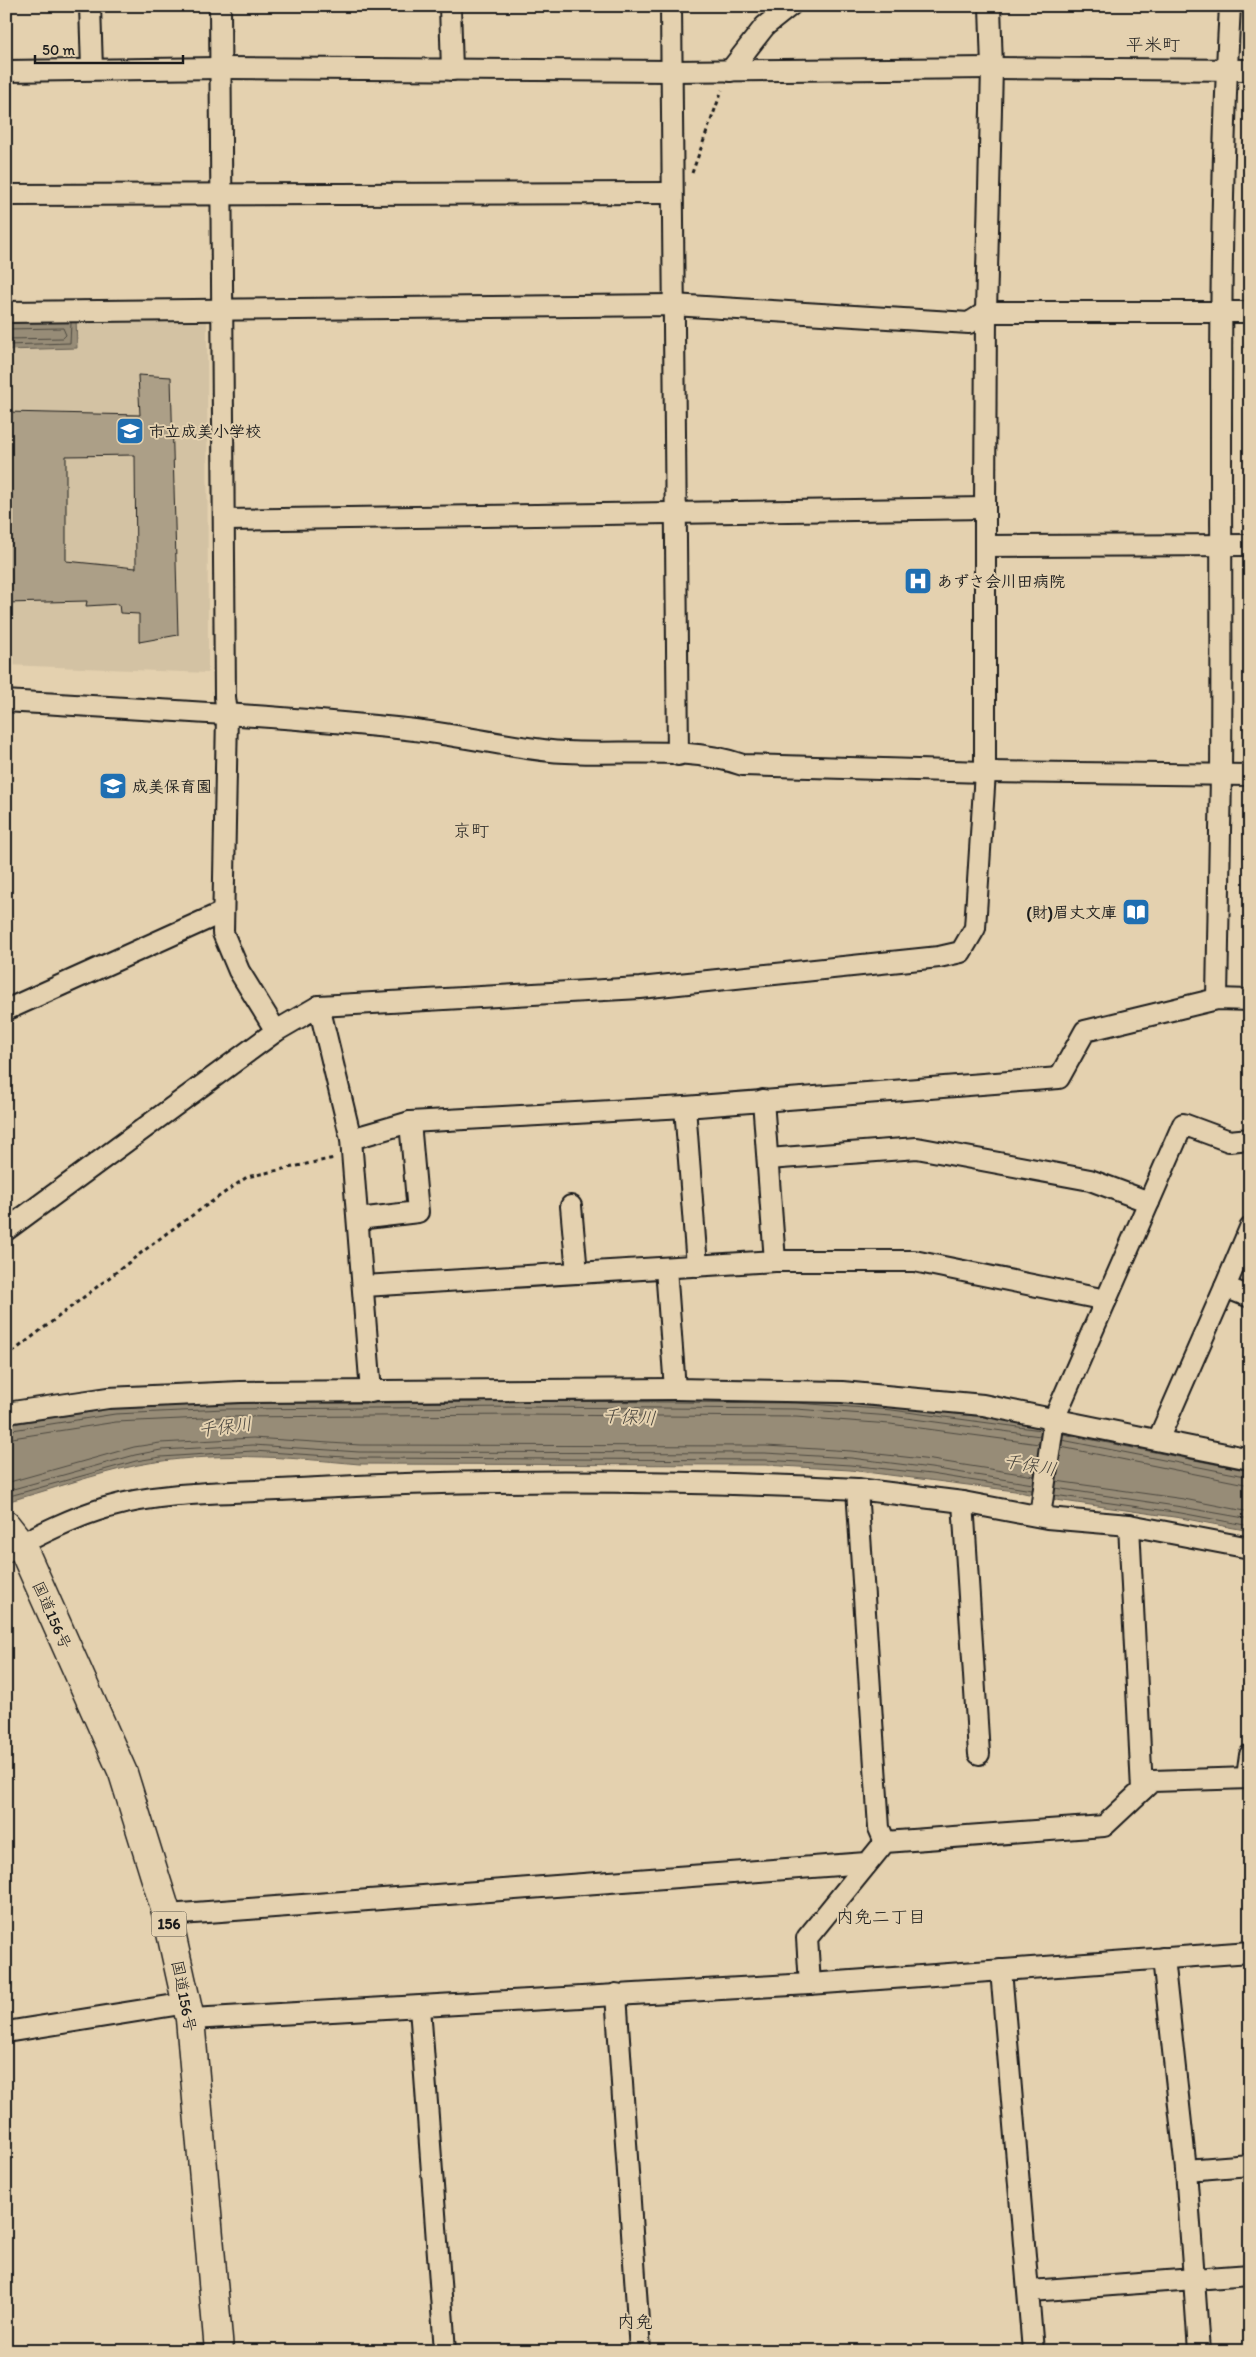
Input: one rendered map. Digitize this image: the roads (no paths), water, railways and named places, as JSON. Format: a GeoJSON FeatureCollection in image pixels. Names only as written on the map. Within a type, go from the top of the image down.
{"type":"FeatureCollection","features":[{"type":"Feature","properties":{"kind":"highway","name":"国道156号"},"geometry":{"type":"LineString","coordinates":[[10,1537],[123,1773],[168,1915],[190,2019],[219,2351]]}},
{"type":"Feature","properties":{"kind":"street"},"geometry":{"type":"LineString","coordinates":[[90,6],[92,70]]}},
{"type":"Feature","properties":{"kind":"street"},"geometry":{"type":"LineString","coordinates":[[220,6],[223,194],[224,697],[227,714],[223,933],[239,971],[276,1031]]}},
{"type":"Feature","properties":{"kind":"street"},"geometry":{"type":"LineString","coordinates":[[450,6],[452,70]]}},
{"type":"Feature","properties":{"kind":"street"},"geometry":{"type":"LineString","coordinates":[[671,6],[678,755]]}},
{"type":"Feature","properties":{"kind":"street"},"geometry":{"type":"LineString","coordinates":[[730,71],[765,26],[790,6]]}},
{"type":"Feature","properties":{"kind":"street"},"geometry":{"type":"LineString","coordinates":[[6,1230],[276,1031],[320,1006],[640,988],[939,956],[961,952],[975,928],[985,772],[986,312],[992,68],[990,6]]}},
{"type":"Feature","properties":{"kind":"street"},"geometry":{"type":"LineString","coordinates":[[1217,999],[1221,774],[1222,312],[1226,69],[1230,6]]}},
{"type":"Feature","properties":{"kind":"street"},"geometry":{"type":"LineString","coordinates":[[6,70],[220,68],[672,71],[992,68],[1250,70]]}},
{"type":"Feature","properties":{"kind":"street"},"geometry":{"type":"LineString","coordinates":[[6,195],[672,192]]}},
{"type":"Feature","properties":{"kind":"street"},"geometry":{"type":"LineString","coordinates":[[6,312],[673,305],[969,323],[986,312],[1250,312]]}},
{"type":"Feature","properties":{"kind":"street"},"geometry":{"type":"LineString","coordinates":[[224,520],[985,508]]}},
{"type":"Feature","properties":{"kind":"street"},"geometry":{"type":"LineString","coordinates":[[985,546],[1250,545]]}},
{"type":"Feature","properties":{"kind":"street"},"geometry":{"type":"LineString","coordinates":[[6,701],[227,714],[406,729],[552,751],[678,755],[724,759],[743,765],[985,772],[1250,774]]}},
{"type":"Feature","properties":{"kind":"street"},"geometry":{"type":"LineString","coordinates":[[6,1010],[223,912]]}},
{"type":"Feature","properties":{"kind":"street"},"geometry":{"type":"LineString","coordinates":[[351,1147],[410,1122],[685,1107],[1059,1078],[1084,1031],[1217,999],[1250,1000]]}},
{"type":"Feature","properties":{"kind":"street"},"geometry":{"type":"LineString","coordinates":[[320,1006],[351,1147],[364,1286],[371,1392]]}},
{"type":"Feature","properties":{"kind":"street"},"geometry":{"type":"LineString","coordinates":[[763,1100],[776,1261]]}},
{"type":"Feature","properties":{"kind":"street"},"geometry":{"type":"LineString","coordinates":[[685,1107],[697,1266]]}},
{"type":"Feature","properties":{"kind":"street"},"geometry":{"type":"LineString","coordinates":[[358,1219],[418,1212],[410,1122]]}},
{"type":"Feature","properties":{"kind":"street"},"geometry":{"type":"LineString","coordinates":[[1041,1510],[1054,1423],[1183,1124],[1229,1141],[1250,1139]]}},
{"type":"Feature","properties":{"kind":"street"},"geometry":{"type":"LineString","coordinates":[[768,1159],[917,1148],[1090,1180],[1149,1202]]}},
{"type":"Feature","properties":{"kind":"street"},"geometry":{"type":"LineString","coordinates":[[571,1206],[577,1273]]}},
{"type":"Feature","properties":{"kind":"street"},"geometry":{"type":"LineString","coordinates":[[1158,1440],[1250,1228]]}},
{"type":"Feature","properties":{"kind":"street"},"geometry":{"type":"LineString","coordinates":[[364,1286],[776,1261],[914,1261],[1106,1300]]}},
{"type":"Feature","properties":{"kind":"street"},"geometry":{"type":"LineString","coordinates":[[666,1268],[675,1389]]}},
{"type":"Feature","properties":{"kind":"street"},"geometry":{"type":"LineString","coordinates":[[1225,1287],[1250,1296]]}},
{"type":"Feature","properties":{"kind":"street"},"geometry":{"type":"LineString","coordinates":[[6,1412],[108,1398],[240,1392],[675,1389],[842,1392],[983,1405],[1054,1423],[1158,1440],[1250,1458]]}},
{"type":"Feature","properties":{"kind":"street"},"geometry":{"type":"LineString","coordinates":[[10,1537],[58,1526],[105,1508],[147,1499],[197,1495],[446,1481],[731,1483],[857,1489],[1041,1510],[1250,1548]]}},
{"type":"Feature","properties":{"kind":"street"},"geometry":{"type":"LineString","coordinates":[[857,1489],[879,1828],[885,1842]]}},
{"type":"Feature","properties":{"kind":"street"},"geometry":{"type":"LineString","coordinates":[[963,1502],[979,1754]]}},
{"type":"Feature","properties":{"kind":"street"},"geometry":{"type":"LineString","coordinates":[[1128,1525],[1142,1790]]}},
{"type":"Feature","properties":{"kind":"street"},"geometry":{"type":"LineString","coordinates":[[810,1984],[807,1938],[866,1863],[885,1842],[1104,1826],[1152,1781],[1248,1777],[1250,1754]]}},
{"type":"Feature","properties":{"kind":"street"},"geometry":{"type":"LineString","coordinates":[[168,1915],[866,1863]]}},
{"type":"Feature","properties":{"kind":"street"},"geometry":{"type":"LineString","coordinates":[[6,2032],[182,2004],[190,2019],[810,1984],[1250,1952]]}},
{"type":"Feature","properties":{"kind":"street"},"geometry":{"type":"LineString","coordinates":[[1163,1958],[1186,2170],[1199,2351]]}},
{"type":"Feature","properties":{"kind":"street"},"geometry":{"type":"LineString","coordinates":[[1000,1970],[1030,2291],[1033,2351]]}},
{"type":"Feature","properties":{"kind":"street"},"geometry":{"type":"LineString","coordinates":[[616,1994],[640,2351]]}},
{"type":"Feature","properties":{"kind":"street"},"geometry":{"type":"LineString","coordinates":[[420,2007],[445,2351]]}},
{"type":"Feature","properties":{"kind":"street"},"geometry":{"type":"LineString","coordinates":[[1186,2170],[1250,2165]]}},
{"type":"Feature","properties":{"kind":"street"},"geometry":{"type":"LineString","coordinates":[[1030,2291],[1250,2275]]}},
{"type":"Feature","properties":{"kind":"water"},"geometry":{"type":"Polygon","coordinates":[[[76,316],[77,348],[6,350],[6,318],[76,316]]]}},
{"type":"Feature","properties":{"kind":"water","name":"千保川"},"geometry":{"type":"Polygon","coordinates":[[[224,1398],[797,1398],[892,1405],[1033,1424],[1250,1466],[1250,1531],[1181,1518],[1056,1500],[1015,1491],[850,1470],[765,1465],[359,1464],[249,1457],[193,1458],[138,1465],[88,1477],[6,1502],[6,1420],[114,1403],[224,1398]]]}},
{"type":"Feature","properties":{"kind":"place","name":"市立成美小学校"},"geometry":{"type":"Point","coordinates":[130,431]}},
{"type":"Feature","properties":{"kind":"place","name":"あずさ会川田病院"},"geometry":{"type":"Point","coordinates":[918,581]}},
{"type":"Feature","properties":{"kind":"place","name":"成美保育園"},"geometry":{"type":"Point","coordinates":[113,786]}},
{"type":"Feature","properties":{"kind":"place","name":"(財)眉丈文庫"},"geometry":{"type":"Point","coordinates":[1136,912]}},
{"type":"Feature","properties":{"kind":"district","name":"平米町"},"geometry":{"type":"Point","coordinates":[1153,45]}},
{"type":"Feature","properties":{"kind":"district","name":"京町"},"geometry":{"type":"Point","coordinates":[471,831]}},
{"type":"Feature","properties":{"kind":"district","name":"内免二丁目"},"geometry":{"type":"Point","coordinates":[881,1917]}},
{"type":"Feature","properties":{"kind":"district","name":"内免"},"geometry":{"type":"Point","coordinates":[635,2322]}}]}
